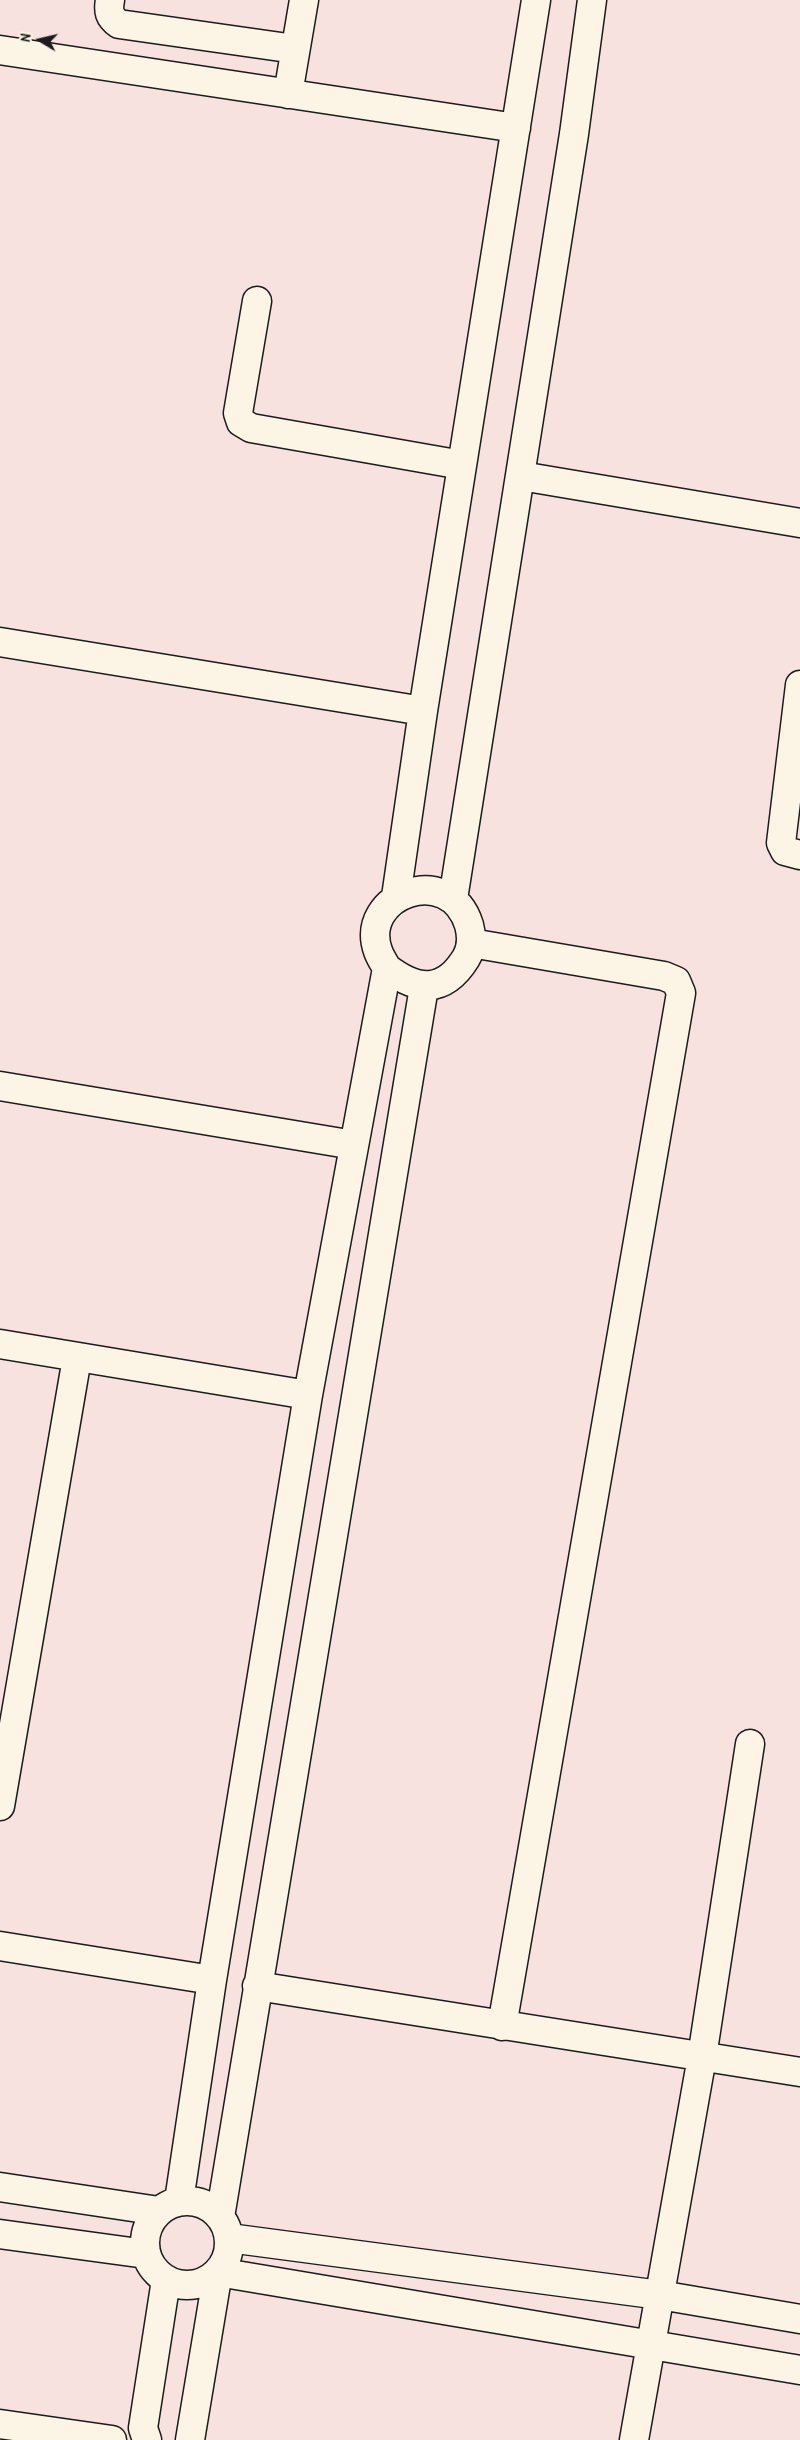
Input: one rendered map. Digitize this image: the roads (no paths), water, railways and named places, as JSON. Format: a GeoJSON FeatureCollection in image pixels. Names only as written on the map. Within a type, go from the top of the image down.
{"type":"FeatureCollection","features":[{"type":"Feature","properties":{"kind":"street"},"geometry":{"type":"LineString","coordinates":[[110,0],[108,10],[111,19],[119,24],[295,49]]}},
{"type":"Feature","properties":{"kind":"street"},"geometry":{"type":"LineString","coordinates":[[288,94],[304,0]]}},
{"type":"Feature","properties":{"kind":"street"},"geometry":{"type":"LineString","coordinates":[[396,897],[423,711],[536,0]]}},
{"type":"Feature","properties":{"kind":"street"},"geometry":{"type":"LineString","coordinates":[[452,899],[521,476],[574,134],[592,0]]}},
{"type":"Feature","properties":{"kind":"street"},"geometry":{"type":"LineString","coordinates":[[0,50],[516,128]]}},
{"type":"Feature","properties":{"kind":"street"},"geometry":{"type":"LineString","coordinates":[[257,301],[238,413],[241,422],[251,428],[462,466]]}},
{"type":"Feature","properties":{"kind":"street"},"geometry":{"type":"LineString","coordinates":[[521,476],[800,524]]}},
{"type":"Feature","properties":{"kind":"street"},"geometry":{"type":"LineString","coordinates":[[0,642],[423,711]]}},
{"type":"Feature","properties":{"kind":"street"},"geometry":{"type":"LineString","coordinates":[[800,685],[781,843],[785,852],[800,855]]}},
{"type":"Feature","properties":{"kind":"street"},"geometry":{"type":"LineString","coordinates":[[415,890],[435,890],[452,899],[465,914],[471,933],[469,953],[458,970],[442,981],[424,987],[403,981],[387,968],[377,950],[376,930],[383,912],[396,897],[415,890]]}},
{"type":"Feature","properties":{"kind":"street"},"geometry":{"type":"LineString","coordinates":[[471,943],[664,976],[676,981],[680,993],[502,2026]]}},
{"type":"Feature","properties":{"kind":"street"},"geometry":{"type":"LineString","coordinates":[[387,968],[308,1395],[212,1980],[169,2206],[146,2231],[144,2242],[146,2254],[150,2264],[166,2280],[189,2286],[200,2283],[218,2272],[800,2370]]}},
{"type":"Feature","properties":{"kind":"street"},"geometry":{"type":"LineString","coordinates":[[191,2439],[218,2272],[226,2260],[224,2227],[257,1986],[424,987]]}},
{"type":"Feature","properties":{"kind":"street"},"geometry":{"type":"LineString","coordinates":[[0,1086],[354,1145]]}},
{"type":"Feature","properties":{"kind":"street"},"geometry":{"type":"LineString","coordinates":[[0,1344],[308,1395]]}},
{"type":"Feature","properties":{"kind":"street"},"geometry":{"type":"LineString","coordinates":[[0,1806],[77,1358]]}},
{"type":"Feature","properties":{"kind":"street"},"geometry":{"type":"LineString","coordinates":[[634,2440],[702,2057],[750,1744]]}},
{"type":"Feature","properties":{"kind":"street"},"geometry":{"type":"LineString","coordinates":[[0,1946],[212,1980]]}},
{"type":"Feature","properties":{"kind":"street"},"geometry":{"type":"LineString","coordinates":[[257,1986],[800,2072]]}},
{"type":"Feature","properties":{"kind":"street"},"geometry":{"type":"LineString","coordinates":[[0,2187],[169,2206],[202,2203],[224,2227],[660,2295],[800,2319]]}},
{"type":"Feature","properties":{"kind":"street"},"geometry":{"type":"LineString","coordinates":[[0,2234],[146,2254]]}},
{"type":"Feature","properties":{"kind":"street"},"geometry":{"type":"LineString","coordinates":[[145,2434],[166,2280]]}},
{"type":"Feature","properties":{"kind":"street"},"geometry":{"type":"LineString","coordinates":[[0,2424],[112,2440]]}}]}
